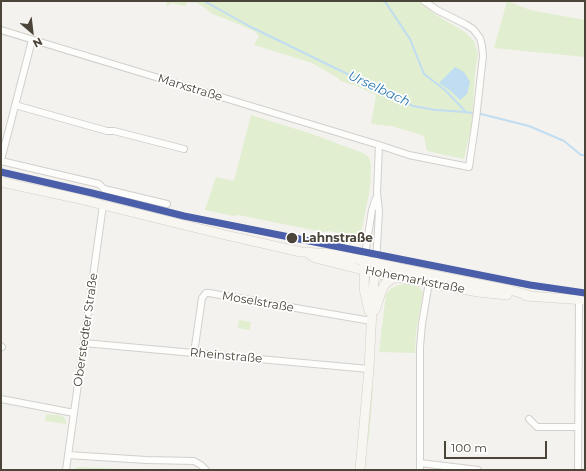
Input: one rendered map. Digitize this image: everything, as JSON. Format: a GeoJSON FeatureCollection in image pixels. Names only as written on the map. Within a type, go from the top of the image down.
{"type":"FeatureCollection","features":[{"type":"Feature","properties":{"kind":"street","name":"Marxstraße"},"geometry":{"type":"LineString","coordinates":[[1,30],[409,155],[469,167],[483,56],[480,38],[473,29],[437,10],[424,1]]}},
{"type":"Feature","properties":{"kind":"street"},"geometry":{"type":"LineString","coordinates":[[32,40],[1,161],[99,184],[104,189],[167,204]]}},
{"type":"Feature","properties":{"kind":"street"},"geometry":{"type":"LineString","coordinates":[[15,105],[107,131],[114,131],[184,149]]}},
{"type":"Feature","properties":{"kind":"street"},"geometry":{"type":"LineString","coordinates":[[360,470],[376,263],[379,211],[377,192],[379,145]]}},
{"type":"Feature","properties":{"kind":"street","name":"Hohemarkstraße"},"geometry":{"type":"LineString","coordinates":[[1,182],[80,198],[221,234],[302,252],[333,254],[365,266],[375,273],[398,276],[478,292],[582,300]]}},
{"type":"Feature","properties":{"kind":"street"},"geometry":{"type":"LineString","coordinates":[[371,321],[364,289],[365,266],[372,210],[377,192]]}},
{"type":"Feature","properties":{"kind":"street","name":"Oberstedter Straße"},"geometry":{"type":"LineString","coordinates":[[66,470],[103,205]]}},
{"type":"Feature","properties":{"kind":"street","name":"Hohemarkstraße"},"geometry":{"type":"LineString","coordinates":[[302,252],[315,258],[365,266],[376,263],[510,290],[531,296]]}},
{"type":"Feature","properties":{"kind":"street"},"geometry":{"type":"LineString","coordinates":[[371,321],[382,289],[390,280],[398,276]]}},
{"type":"Feature","properties":{"kind":"street"},"geometry":{"type":"LineString","coordinates":[[420,470],[420,347],[429,282]]}},
{"type":"Feature","properties":{"kind":"street","name":"Moselstraße"},"geometry":{"type":"LineString","coordinates":[[194,353],[202,298],[206,293],[371,321]]}},
{"type":"Feature","properties":{"kind":"street"},"geometry":{"type":"LineString","coordinates":[[578,470],[578,427],[582,383],[578,311],[582,300]]}},
{"type":"Feature","properties":{"kind":"street","name":"Rheinstraße"},"geometry":{"type":"LineString","coordinates":[[84,343],[369,369]]}},
{"type":"Feature","properties":{"kind":"street"},"geometry":{"type":"LineString","coordinates":[[1,399],[74,413]]}},
{"type":"Feature","properties":{"kind":"street"},"geometry":{"type":"LineString","coordinates":[[529,419],[537,427],[578,427]]}},
{"type":"Feature","properties":{"kind":"street"},"geometry":{"type":"LineString","coordinates":[[578,451],[585,451]]}},
{"type":"Feature","properties":{"kind":"street"},"geometry":{"type":"LineString","coordinates":[[68,455],[146,460],[194,461],[206,470]]}},
{"type":"Feature","properties":{"kind":"street"},"geometry":{"type":"LineString","coordinates":[[420,463],[478,470]]}},
{"type":"Feature","properties":{"kind":"green space"},"geometry":{"type":"Polygon","coordinates":[[[166,1],[418,1],[436,15],[465,32],[474,41],[478,54],[475,72],[472,122],[464,159],[427,151],[424,136],[392,126],[371,124],[376,95],[357,86],[341,81],[312,63],[254,45],[259,36],[254,31],[212,14],[197,3],[188,2],[185,6],[171,3],[167,7],[166,1]]]}},
{"type":"Feature","properties":{"kind":"green space"},"geometry":{"type":"Polygon","coordinates":[[[507,1],[530,10],[585,20],[585,57],[494,48],[507,1]]]}},
{"type":"Feature","properties":{"kind":"green space"},"geometry":{"type":"Polygon","coordinates":[[[251,115],[312,134],[363,153],[369,157],[371,166],[370,189],[360,238],[329,231],[323,232],[205,210],[216,177],[234,181],[251,115]]]}},
{"type":"Feature","properties":{"kind":"green space"},"geometry":{"type":"Polygon","coordinates":[[[406,284],[419,287],[423,292],[416,332],[415,353],[379,352],[386,294],[398,285],[406,284]]]}},
{"type":"Feature","properties":{"kind":"green space"},"geometry":{"type":"Polygon","coordinates":[[[239,320],[251,322],[250,330],[238,328],[239,320]]]}},
{"type":"Feature","properties":{"kind":"green space"},"geometry":{"type":"Polygon","coordinates":[[[371,386],[373,388],[368,439],[371,386]]]}},
{"type":"Feature","properties":{"kind":"green space"},"geometry":{"type":"Polygon","coordinates":[[[46,414],[64,417],[66,424],[45,421],[46,414]]]}},
{"type":"Feature","properties":{"kind":"green space"},"geometry":{"type":"Polygon","coordinates":[[[79,467],[149,470],[73,470],[79,467]]]}},
{"type":"Feature","properties":{"kind":"water"},"geometry":{"type":"Polygon","coordinates":[[[455,67],[464,72],[470,82],[467,94],[460,100],[451,91],[439,83],[455,67]]]}},
{"type":"Feature","properties":{"kind":"waterway","name":"Urselbach"},"geometry":{"type":"LineString","coordinates":[[204,1],[249,26],[413,106],[436,110],[481,114],[529,126],[564,141],[581,155],[585,155]]}},
{"type":"Feature","properties":{"kind":"waterway"},"geometry":{"type":"LineString","coordinates":[[383,1],[386,3],[410,39],[424,74],[445,90],[465,111]]}},
{"type":"Feature","properties":{"kind":"transit line"},"geometry":{"type":"LineString","coordinates":[[1,172],[184,216],[530,285],[585,293]]}},
{"type":"Feature","properties":{"kind":"place","name":"Lahnstraße"},"geometry":{"type":"Point","coordinates":[292,238]}}]}
